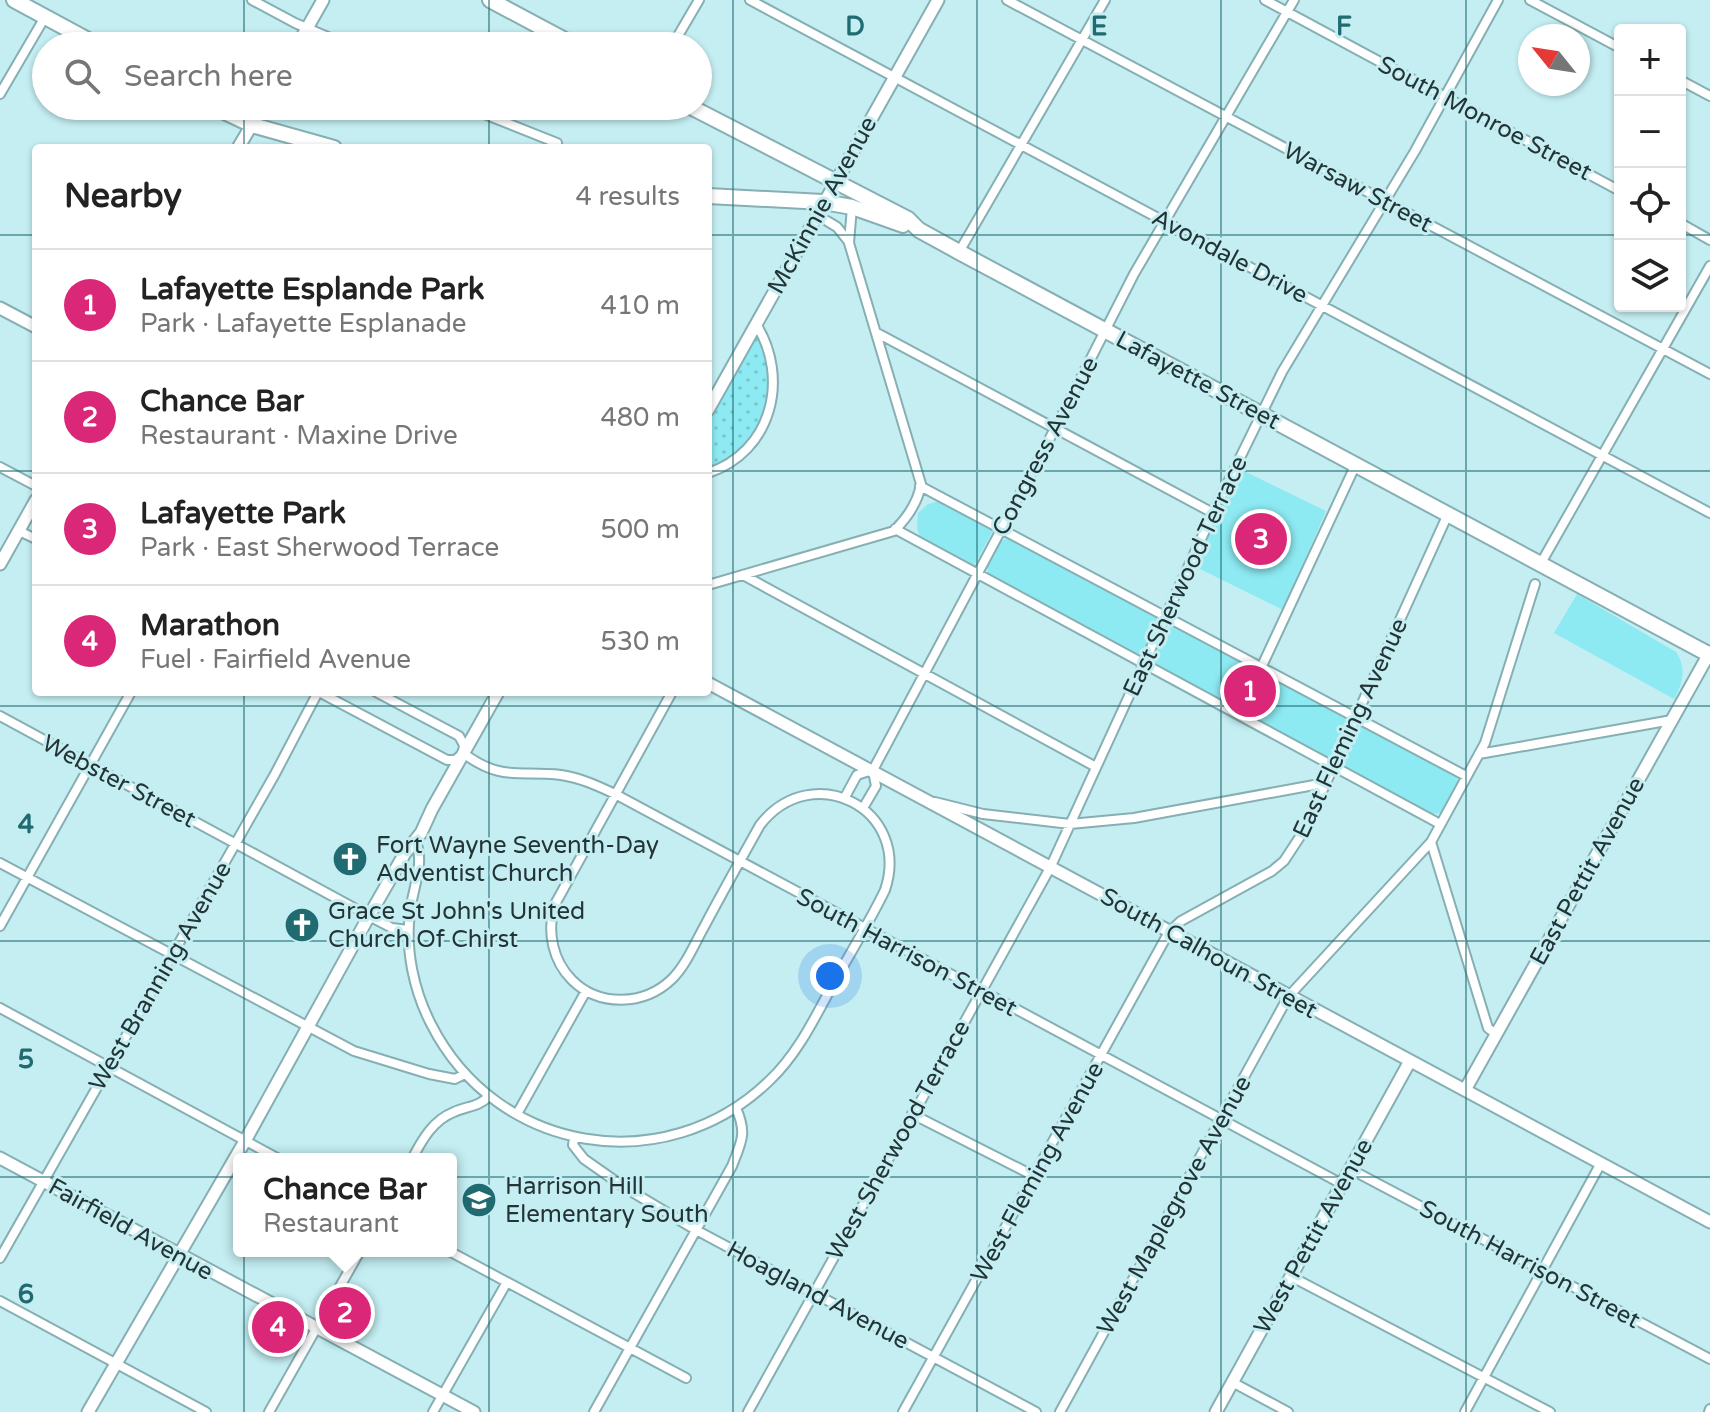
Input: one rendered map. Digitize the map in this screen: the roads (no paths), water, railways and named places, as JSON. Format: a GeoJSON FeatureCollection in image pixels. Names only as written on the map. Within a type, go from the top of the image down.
{"type":"FeatureCollection","features":[{"type":"Feature","properties":{"kind":"highway"},"geometry":{"type":"LineString","coordinates":[[14,0],[39,9],[76,32]]}},
{"type":"Feature","properties":{"kind":"highway"},"geometry":{"type":"LineString","coordinates":[[490,0],[550,32]]}},
{"type":"Feature","properties":{"kind":"highway","name":"Lafayette Street"},"geometry":{"type":"LineString","coordinates":[[712,118],[908,219],[919,230],[959,252],[1710,654]]}},
{"type":"Feature","properties":{"kind":"highway"},"geometry":{"type":"LineString","coordinates":[[241,120],[320,144]]}},
{"type":"Feature","properties":{"kind":"highway"},"geometry":{"type":"LineString","coordinates":[[712,196],[823,202],[852,207],[919,230]]}},
{"type":"Feature","properties":{"kind":"street"},"geometry":{"type":"LineString","coordinates":[[252,0],[318,32]]}},
{"type":"Feature","properties":{"kind":"street"},"geometry":{"type":"LineString","coordinates":[[304,32],[323,0]]}},
{"type":"Feature","properties":{"kind":"street"},"geometry":{"type":"LineString","coordinates":[[680,32],[699,0]]}},
{"type":"Feature","properties":{"kind":"street","name":"Avondale Drive"},"geometry":{"type":"LineString","coordinates":[[750,0],[1710,513]]}},
{"type":"Feature","properties":{"kind":"street","name":"McKinnie Avenue"},"geometry":{"type":"LineString","coordinates":[[712,403],[938,0]]}},
{"type":"Feature","properties":{"kind":"street","name":"Warsaw Street"},"geometry":{"type":"LineString","coordinates":[[1007,0],[1710,374]]}},
{"type":"Feature","properties":{"kind":"street"},"geometry":{"type":"LineString","coordinates":[[959,252],[1105,0]]}},
{"type":"Feature","properties":{"kind":"street","name":"South Monroe Street"},"geometry":{"type":"LineString","coordinates":[[1265,0],[1614,188]]}},
{"type":"Feature","properties":{"kind":"street","name":"Congress Avenue"},"geometry":{"type":"LineString","coordinates":[[873,770],[1134,274],[1294,0]]}},
{"type":"Feature","properties":{"kind":"street","name":"East Sherwood Terrace"},"geometry":{"type":"LineString","coordinates":[[1050,868],[1260,412],[1446,97],[1498,0]]}},
{"type":"Feature","properties":{"kind":"street"},"geometry":{"type":"LineString","coordinates":[[1530,0],[1614,45]]}},
{"type":"Feature","properties":{"kind":"street"},"geometry":{"type":"LineString","coordinates":[[0,94],[39,9]]}},
{"type":"Feature","properties":{"kind":"street"},"geometry":{"type":"LineString","coordinates":[[1686,83],[1710,96]]}},
{"type":"Feature","properties":{"kind":"street"},"geometry":{"type":"LineString","coordinates":[[240,144],[255,120]]}},
{"type":"Feature","properties":{"kind":"street"},"geometry":{"type":"LineString","coordinates":[[499,120],[557,143]]}},
{"type":"Feature","properties":{"kind":"street"},"geometry":{"type":"LineString","coordinates":[[849,243],[852,207]]}},
{"type":"Feature","properties":{"kind":"street"},"geometry":{"type":"LineString","coordinates":[[712,584],[895,529],[911,509],[920,486],[879,334],[849,243],[837,227],[827,221]]}},
{"type":"Feature","properties":{"kind":"street"},"geometry":{"type":"LineString","coordinates":[[1686,226],[1710,240]]}},
{"type":"Feature","properties":{"kind":"street"},"geometry":{"type":"LineString","coordinates":[[1541,563],[1710,266]]}},
{"type":"Feature","properties":{"kind":"street"},"geometry":{"type":"LineString","coordinates":[[0,308],[32,325]]}},
{"type":"Feature","properties":{"kind":"street"},"geometry":{"type":"LineString","coordinates":[[712,471],[738,457],[750,446],[770,410],[774,382],[771,357],[756,324]]}},
{"type":"Feature","properties":{"kind":"street"},"geometry":{"type":"LineString","coordinates":[[879,334],[1213,513]]}},
{"type":"Feature","properties":{"kind":"street"},"geometry":{"type":"LineString","coordinates":[[1261,668],[1356,464]]}},
{"type":"Feature","properties":{"kind":"street"},"geometry":{"type":"LineString","coordinates":[[0,467],[32,484]]}},
{"type":"Feature","properties":{"kind":"street"},"geometry":{"type":"LineString","coordinates":[[920,486],[1466,776]]}},
{"type":"Feature","properties":{"kind":"street"},"geometry":{"type":"LineString","coordinates":[[0,564],[32,511]]}},
{"type":"Feature","properties":{"kind":"street","name":"East Fleming Avenue"},"geometry":{"type":"LineString","coordinates":[[1169,932],[1181,921],[1284,861],[1305,829],[1448,514]]}},
{"type":"Feature","properties":{"kind":"street"},"geometry":{"type":"LineString","coordinates":[[895,529],[1440,824]]}},
{"type":"Feature","properties":{"kind":"street"},"geometry":{"type":"LineString","coordinates":[[19,531],[32,537]]}},
{"type":"Feature","properties":{"kind":"street"},"geometry":{"type":"LineString","coordinates":[[743,575],[1096,767]]}},
{"type":"Feature","properties":{"kind":"street","name":"West Maplegrove Avenue"},"geometry":{"type":"LineString","coordinates":[[1060,1412],[1288,997],[1431,842],[1485,743],[1535,584]]}},
{"type":"Feature","properties":{"kind":"street","name":"East Pettit Avenue"},"geometry":{"type":"LineString","coordinates":[[1465,1090],[1710,654]]}},
{"type":"Feature","properties":{"kind":"street","name":"South Calhoun Street"},"geometry":{"type":"LineString","coordinates":[[712,685],[1710,1222]]}},
{"type":"Feature","properties":{"kind":"street"},"geometry":{"type":"LineString","coordinates":[[0,926],[129,696]]}},
{"type":"Feature","properties":{"kind":"street","name":"West Branning Avenue"},"geometry":{"type":"LineString","coordinates":[[0,1258],[317,696]]}},
{"type":"Feature","properties":{"kind":"street","name":"South Harrison Street"},"geometry":{"type":"LineString","coordinates":[[327,696],[447,760],[455,760],[463,753],[464,745],[459,736],[384,696]]}},
{"type":"Feature","properties":{"kind":"street"},"geometry":{"type":"LineString","coordinates":[[238,1153],[496,696]]}},
{"type":"Feature","properties":{"kind":"street"},"geometry":{"type":"LineString","coordinates":[[416,842],[420,854],[408,930],[414,976],[427,1016],[443,1045],[465,1074],[489,1096],[544,1128],[574,1138],[622,1142],[655,1139],[692,1129],[736,1108],[771,1079],[795,1049],[885,890],[890,863],[884,837],[863,808],[845,797],[808,795],[786,802],[760,825],[684,962],[665,985],[642,998],[628,1000],[603,998],[586,991],[570,978],[557,959],[551,935],[552,914],[670,696]]}},
{"type":"Feature","properties":{"kind":"street","name":"Webster Street"},"geometry":{"type":"LineString","coordinates":[[0,716],[369,916],[392,928],[408,930]]}},
{"type":"Feature","properties":{"kind":"street"},"geometry":{"type":"LineString","coordinates":[[1479,754],[1672,720]]}},
{"type":"Feature","properties":{"kind":"street","name":"South Harrison Street"},"geometry":{"type":"LineString","coordinates":[[463,753],[482,765],[502,772],[574,778],[615,794],[1342,1184]]}},
{"type":"Feature","properties":{"kind":"street"},"geometry":{"type":"LineString","coordinates":[[845,797],[857,775],[873,770],[876,786],[863,808]]}},
{"type":"Feature","properties":{"kind":"street"},"geometry":{"type":"LineString","coordinates":[[931,801],[983,814],[1070,824],[1134,818],[1325,783]]}},
{"type":"Feature","properties":{"kind":"street"},"geometry":{"type":"LineString","coordinates":[[978,827],[983,814]]}},
{"type":"Feature","properties":{"kind":"street"},"geometry":{"type":"LineString","coordinates":[[1431,842],[1488,1028],[1496,1034]]}},
{"type":"Feature","properties":{"kind":"street"},"geometry":{"type":"LineString","coordinates":[[0,863],[354,1051],[447,1078],[461,1078],[465,1074]]}},
{"type":"Feature","properties":{"kind":"street","name":"West Sherwood Terrace"},"geometry":{"type":"LineString","coordinates":[[748,1412],[1050,868]]}},
{"type":"Feature","properties":{"kind":"street","name":"West Fleming Avenue"},"geometry":{"type":"LineString","coordinates":[[903,1412],[1169,932]]}},
{"type":"Feature","properties":{"kind":"street"},"geometry":{"type":"LineString","coordinates":[[517,1114],[586,991]]}},
{"type":"Feature","properties":{"kind":"street"},"geometry":{"type":"LineString","coordinates":[[0,1008],[268,1153]]}},
{"type":"Feature","properties":{"kind":"street","name":"West Pettit Avenue"},"geometry":{"type":"LineString","coordinates":[[1216,1412],[1410,1061]]}},
{"type":"Feature","properties":{"kind":"street"},"geometry":{"type":"LineString","coordinates":[[415,1153],[437,1123],[456,1111],[480,1104],[489,1096]]}},
{"type":"Feature","properties":{"kind":"street"},"geometry":{"type":"LineString","coordinates":[[594,1412],[732,1166],[744,1126],[736,1108]]}},
{"type":"Feature","properties":{"kind":"street"},"geometry":{"type":"LineString","coordinates":[[912,1114],[1034,1176]]}},
{"type":"Feature","properties":{"kind":"street","name":"Hoagland Avenue"},"geometry":{"type":"LineString","coordinates":[[574,1138],[573,1145],[584,1159],[653,1206],[1036,1412]]}},
{"type":"Feature","properties":{"kind":"street","name":"Fairfield Avenue"},"geometry":{"type":"LineString","coordinates":[[0,1158],[474,1412]]}},
{"type":"Feature","properties":{"kind":"street"},"geometry":{"type":"LineString","coordinates":[[88,1412],[233,1161]]}},
{"type":"Feature","properties":{"kind":"street"},"geometry":{"type":"LineString","coordinates":[[1465,1412],[1601,1163]]}},
{"type":"Feature","properties":{"kind":"street","name":"South Harrison Street"},"geometry":{"type":"LineString","coordinates":[[1350,1169],[1710,1359]]}},
{"type":"Feature","properties":{"kind":"street"},"geometry":{"type":"LineString","coordinates":[[457,1255],[686,1378]]}},
{"type":"Feature","properties":{"kind":"street"},"geometry":{"type":"LineString","coordinates":[[269,1412],[357,1257]]}},
{"type":"Feature","properties":{"kind":"street"},"geometry":{"type":"LineString","coordinates":[[1290,1276],[1550,1412]]}},
{"type":"Feature","properties":{"kind":"street"},"geometry":{"type":"LineString","coordinates":[[433,1412],[507,1282]]}},
{"type":"Feature","properties":{"kind":"street"},"geometry":{"type":"LineString","coordinates":[[0,1301],[206,1412]]}},
{"type":"Feature","properties":{"kind":"street"},"geometry":{"type":"LineString","coordinates":[[1232,1382],[1288,1412]]}},
{"type":"Feature","properties":{"kind":"place","name":"Lafayette Park"},"geometry":{"type":"Point","coordinates":[1261,539]}},
{"type":"Feature","properties":{"kind":"place","name":"Lafayette Esplande Park"},"geometry":{"type":"Point","coordinates":[1250,691]}},
{"type":"Feature","properties":{"kind":"place","name":"Fort Wayne Seventh-Day Adventist Church"},"geometry":{"type":"Point","coordinates":[350,859]}},
{"type":"Feature","properties":{"kind":"place","name":"Grace St John's United Church Of Chirst"},"geometry":{"type":"Point","coordinates":[302,925]}},
{"type":"Feature","properties":{"kind":"place","name":"Harrison Hill Elementary South"},"geometry":{"type":"Point","coordinates":[479,1200]}},
{"type":"Feature","properties":{"kind":"place","name":"Chance Bar"},"geometry":{"type":"Point","coordinates":[345,1313]}},
{"type":"Feature","properties":{"kind":"place","name":"Marathon"},"geometry":{"type":"Point","coordinates":[278,1327]}}]}
